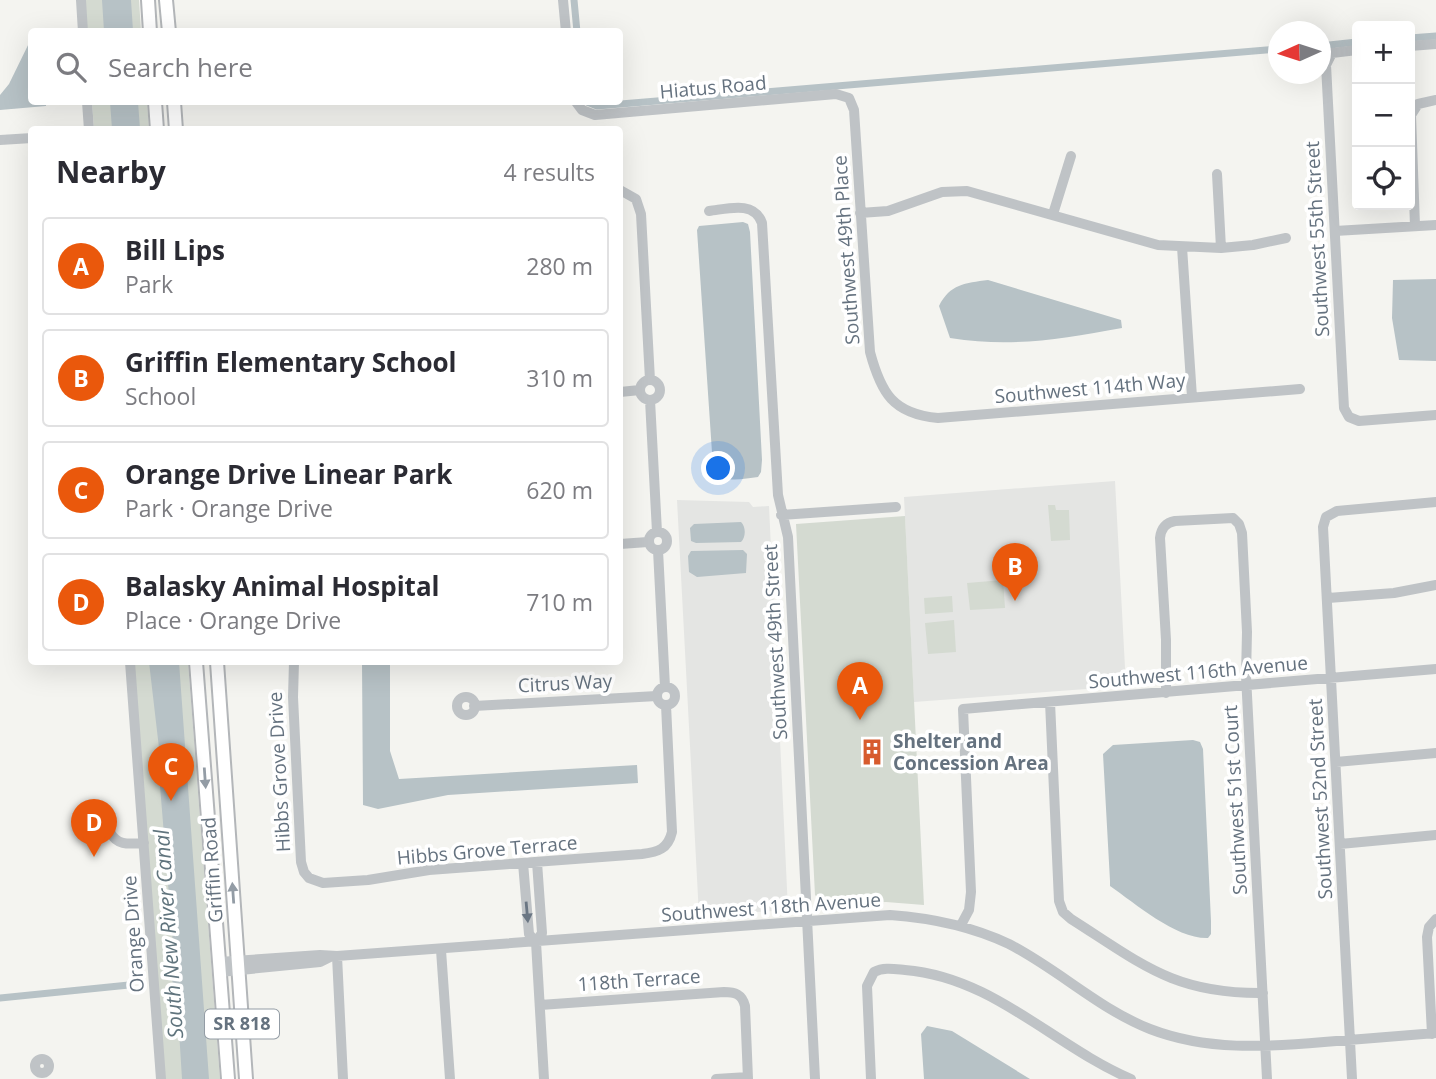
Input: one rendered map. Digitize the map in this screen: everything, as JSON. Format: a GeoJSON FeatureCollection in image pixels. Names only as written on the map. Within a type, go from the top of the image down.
{"type":"FeatureCollection","features":[{"type":"Feature","properties":{"kind":"main road"},"geometry":{"type":"LineString","coordinates":[[148,0],[150,28]]}},
{"type":"Feature","properties":{"kind":"main road"},"geometry":{"type":"LineString","coordinates":[[166,0],[169,28]]}},
{"type":"Feature","properties":{"kind":"main road"},"geometry":{"type":"LineString","coordinates":[[155,105],[157,126]]}},
{"type":"Feature","properties":{"kind":"main road"},"geometry":{"type":"LineString","coordinates":[[174,105],[176,126]]}},
{"type":"Feature","properties":{"kind":"main road","name":"Griffin Road"},"geometry":{"type":"LineString","coordinates":[[196,665],[228,1079]]}},
{"type":"Feature","properties":{"kind":"main road","name":"Griffin Road"},"geometry":{"type":"LineString","coordinates":[[217,665],[246,1079]]}},
{"type":"Feature","properties":{"kind":"street"},"geometry":{"type":"LineString","coordinates":[[81,0],[83,28]]}},
{"type":"Feature","properties":{"kind":"street"},"geometry":{"type":"LineString","coordinates":[[563,0],[566,28]]}},
{"type":"Feature","properties":{"kind":"street"},"geometry":{"type":"LineString","coordinates":[[1415,46],[1436,44]]}},
{"type":"Feature","properties":{"kind":"street","name":"Southwest 55th Street"},"geometry":{"type":"LineString","coordinates":[[1352,50],[1336,52],[1328,58],[1326,65],[1343,405],[1349,417],[1359,421],[1436,415]]}},
{"type":"Feature","properties":{"kind":"street","name":"Hiatus Road"},"geometry":{"type":"LineString","coordinates":[[579,106],[595,115],[836,94],[849,97]]}},
{"type":"Feature","properties":{"kind":"street","name":"Southwest 49th Place"},"geometry":{"type":"LineString","coordinates":[[849,97],[854,110],[870,352],[876,375],[888,398]]}},
{"type":"Feature","properties":{"kind":"street"},"geometry":{"type":"LineString","coordinates":[[1416,226],[1411,119],[1415,107],[1425,101],[1436,100]]}},
{"type":"Feature","properties":{"kind":"street"},"geometry":{"type":"LineString","coordinates":[[87,105],[89,126]]}},
{"type":"Feature","properties":{"kind":"street"},"geometry":{"type":"LineString","coordinates":[[0,140],[28,138]]}},
{"type":"Feature","properties":{"kind":"street"},"geometry":{"type":"LineString","coordinates":[[1053,214],[1071,156]]}},
{"type":"Feature","properties":{"kind":"street"},"geometry":{"type":"LineString","coordinates":[[1217,174],[1222,248]]}},
{"type":"Feature","properties":{"kind":"street"},"geometry":{"type":"LineString","coordinates":[[623,191],[631,194],[641,214],[650,380]]}},
{"type":"Feature","properties":{"kind":"street"},"geometry":{"type":"LineString","coordinates":[[860,213],[888,211],[942,192],[967,191],[1053,214],[1129,239],[1158,245],[1222,248],[1286,238]]}},
{"type":"Feature","properties":{"kind":"street","name":"Southwest 49th Street"},"geometry":{"type":"LineString","coordinates":[[709,211],[743,208],[753,210],[762,223],[778,495],[788,537],[815,1079]]}},
{"type":"Feature","properties":{"kind":"street"},"geometry":{"type":"LineString","coordinates":[[1335,230],[1436,225]]}},
{"type":"Feature","properties":{"kind":"street"},"geometry":{"type":"LineString","coordinates":[[1182,247],[1192,397]]}},
{"type":"Feature","properties":{"kind":"street"},"geometry":{"type":"LineString","coordinates":[[650,380],[656,382],[660,391],[657,397],[650,400],[643,397],[640,390],[643,382],[650,380]]}},
{"type":"Feature","properties":{"kind":"street","name":"Southwest 114th Way"},"geometry":{"type":"LineString","coordinates":[[888,398],[901,408],[919,416],[938,418],[1300,389]]}},
{"type":"Feature","properties":{"kind":"street"},"geometry":{"type":"LineString","coordinates":[[623,392],[640,390]]}},
{"type":"Feature","properties":{"kind":"street"},"geometry":{"type":"LineString","coordinates":[[650,400],[657,532]]}},
{"type":"Feature","properties":{"kind":"street","name":"Southwest 52nd Street"},"geometry":{"type":"LineString","coordinates":[[1352,1079],[1324,531],[1326,517],[1337,511],[1436,502]]}},
{"type":"Feature","properties":{"kind":"street"},"geometry":{"type":"LineString","coordinates":[[781,515],[895,508]]}},
{"type":"Feature","properties":{"kind":"street","name":"Southwest 51st Court"},"geometry":{"type":"LineString","coordinates":[[1166,693],[1160,538],[1163,527],[1180,520],[1226,517],[1237,521],[1242,533],[1247,632],[1246,687],[1267,1079]]}},
{"type":"Feature","properties":{"kind":"street"},"geometry":{"type":"LineString","coordinates":[[657,532],[663,533],[667,540],[663,548],[658,550],[648,542],[652,534],[657,532]]}},
{"type":"Feature","properties":{"kind":"street"},"geometry":{"type":"LineString","coordinates":[[623,544],[648,542]]}},
{"type":"Feature","properties":{"kind":"street"},"geometry":{"type":"LineString","coordinates":[[658,550],[665,687]]}},
{"type":"Feature","properties":{"kind":"street"},"geometry":{"type":"LineString","coordinates":[[1328,598],[1405,592],[1436,586]]}},
{"type":"Feature","properties":{"kind":"street","name":"Orange Drive"},"geometry":{"type":"LineString","coordinates":[[130,665],[161,1079]]}},
{"type":"Feature","properties":{"kind":"street","name":"Hibbs Grove Drive"},"geometry":{"type":"LineString","coordinates":[[294,665],[301,862],[309,878]]}},
{"type":"Feature","properties":{"kind":"street","name":"Southwest 116th Avenue"},"geometry":{"type":"LineString","coordinates":[[961,925],[971,898],[963,709],[1436,669]]}},
{"type":"Feature","properties":{"kind":"street"},"geometry":{"type":"LineString","coordinates":[[665,687],[672,689],[675,694],[674,700],[666,705],[658,702],[657,696],[659,690],[665,687]]}},
{"type":"Feature","properties":{"kind":"street","name":"Citrus Way"},"geometry":{"type":"LineString","coordinates":[[474,706],[657,696]]}},
{"type":"Feature","properties":{"kind":"street"},"geometry":{"type":"LineString","coordinates":[[1050,702],[1059,901],[1063,912],[1160,975],[1209,990],[1263,993]]}},
{"type":"Feature","properties":{"kind":"street","name":"Hibbs Grove Terrace"},"geometry":{"type":"LineString","coordinates":[[309,878],[319,883],[368,880],[429,870],[660,851],[667,844],[672,832],[666,705]]}},
{"type":"Feature","properties":{"kind":"street"},"geometry":{"type":"LineString","coordinates":[[1336,762],[1436,753]]}},
{"type":"Feature","properties":{"kind":"street"},"geometry":{"type":"LineString","coordinates":[[81,833],[110,832],[118,842],[144,843]]}},
{"type":"Feature","properties":{"kind":"street"},"geometry":{"type":"LineString","coordinates":[[1340,844],[1436,835]]}},
{"type":"Feature","properties":{"kind":"street"},"geometry":{"type":"LineString","coordinates":[[537,862],[542,933],[536,942],[544,1079]]}},
{"type":"Feature","properties":{"kind":"street"},"geometry":{"type":"LineString","coordinates":[[523,863],[528,934],[536,942]]}},
{"type":"Feature","properties":{"kind":"street","name":"Southwest 118th Avenue"},"geometry":{"type":"LineString","coordinates":[[219,967],[320,955],[441,950],[890,915],[961,925],[1009,945],[1110,1009],[1148,1028],[1203,1043],[1265,1047],[1434,1034]]}},
{"type":"Feature","properties":{"kind":"street"},"geometry":{"type":"LineString","coordinates":[[1433,921],[1427,937],[1434,1034]]}},
{"type":"Feature","properties":{"kind":"street"},"geometry":{"type":"LineString","coordinates":[[441,950],[450,1079]]}},
{"type":"Feature","properties":{"kind":"street"},"geometry":{"type":"LineString","coordinates":[[334,956],[343,1079]]}},
{"type":"Feature","properties":{"kind":"street"},"geometry":{"type":"LineString","coordinates":[[871,1079],[867,983],[872,974],[881,969],[914,971],[967,984],[1006,1005],[1101,1066],[1131,1079]]}},
{"type":"Feature","properties":{"kind":"street","name":"118th Terrace"},"geometry":{"type":"LineString","coordinates":[[540,1005],[724,992],[740,995],[744,1006],[748,1078]]}},
{"type":"Feature","properties":{"kind":"street"},"geometry":{"type":"LineString","coordinates":[[716,1079],[748,1078]]}},
{"type":"Feature","properties":{"kind":"shaded area"},"geometry":{"type":"Polygon","coordinates":[[[84,0],[139,0],[141,28],[87,28],[84,0]]]}},
{"type":"Feature","properties":{"kind":"shaded area"},"geometry":{"type":"Polygon","coordinates":[[[102,0],[131,0],[133,28],[104,28],[102,0]]]}},
{"type":"Feature","properties":{"kind":"shaded area"},"geometry":{"type":"Polygon","coordinates":[[[28,45],[28,105],[46,106],[0,110],[0,95],[9,84],[28,45]]]}},
{"type":"Feature","properties":{"kind":"shaded area"},"geometry":{"type":"Polygon","coordinates":[[[92,105],[147,105],[149,126],[94,126],[92,105]]]}},
{"type":"Feature","properties":{"kind":"shaded area"},"geometry":{"type":"Polygon","coordinates":[[[110,105],[138,105],[140,126],[112,126],[110,105]]]}},
{"type":"Feature","properties":{"kind":"shaded area"},"geometry":{"type":"Polygon","coordinates":[[[743,222],[748,224],[750,232],[762,460],[758,477],[732,480],[720,476],[713,467],[697,230],[699,226],[743,222]]]}},
{"type":"Feature","properties":{"kind":"shaded area"},"geometry":{"type":"Polygon","coordinates":[[[1436,279],[1436,361],[1399,360],[1392,318],[1393,280],[1436,279]]]}},
{"type":"Feature","properties":{"kind":"shaded area"},"geometry":{"type":"Polygon","coordinates":[[[988,280],[1121,320],[1122,328],[1057,339],[1016,342],[950,338],[939,306],[943,299],[959,286],[988,280]]]}},
{"type":"Feature","properties":{"kind":"shaded area"},"geometry":{"type":"Polygon","coordinates":[[[1115,481],[1126,686],[914,702],[904,497],[1115,481]]]}},
{"type":"Feature","properties":{"kind":"shaded area"},"geometry":{"type":"Polygon","coordinates":[[[677,500],[749,502],[753,507],[769,506],[788,910],[699,916],[677,500]]]}},
{"type":"Feature","properties":{"kind":"shaded area"},"geometry":{"type":"Polygon","coordinates":[[[1048,505],[1055,505],[1056,510],[1069,510],[1070,540],[1051,541],[1048,505]]]}},
{"type":"Feature","properties":{"kind":"shaded area"},"geometry":{"type":"Polygon","coordinates":[[[905,516],[924,905],[886,902],[826,906],[815,895],[796,524],[905,516]]]}},
{"type":"Feature","properties":{"kind":"shaded area"},"geometry":{"type":"Polygon","coordinates":[[[741,522],[745,532],[741,542],[691,541],[690,528],[694,524],[741,522]]]}},
{"type":"Feature","properties":{"kind":"shaded area"},"geometry":{"type":"Polygon","coordinates":[[[743,550],[747,554],[746,573],[697,577],[689,572],[688,556],[691,551],[743,550]]]}},
{"type":"Feature","properties":{"kind":"shaded area"},"geometry":{"type":"Polygon","coordinates":[[[1003,580],[1005,608],[970,610],[967,583],[1003,580]]]}},
{"type":"Feature","properties":{"kind":"shaded area"},"geometry":{"type":"Polygon","coordinates":[[[952,596],[953,612],[925,614],[924,598],[952,596]]]}},
{"type":"Feature","properties":{"kind":"shaded area"},"geometry":{"type":"Polygon","coordinates":[[[954,620],[956,652],[928,654],[925,623],[954,620]]]}},
{"type":"Feature","properties":{"kind":"shaded area"},"geometry":{"type":"Polygon","coordinates":[[[133,665],[188,665],[220,1079],[165,1079],[133,665]]]}},
{"type":"Feature","properties":{"kind":"shaded area"},"geometry":{"type":"Polygon","coordinates":[[[149,665],[179,665],[209,1079],[182,1079],[177,998],[172,980],[175,968],[159,748],[149,665]]]}},
{"type":"Feature","properties":{"kind":"shaded area"},"geometry":{"type":"Polygon","coordinates":[[[362,665],[390,665],[390,751],[399,779],[637,765],[638,783],[448,795],[378,809],[363,805],[362,665]]]}},
{"type":"Feature","properties":{"kind":"shaded area"},"geometry":{"type":"Polygon","coordinates":[[[1193,740],[1200,742],[1203,749],[1211,921],[1211,934],[1208,938],[1196,937],[1170,927],[1110,886],[1103,754],[1113,745],[1193,740]]]}},
{"type":"Feature","properties":{"kind":"shaded area"},"geometry":{"type":"Polygon","coordinates":[[[927,1026],[952,1031],[1030,1079],[924,1079],[921,1034],[927,1026]]]}},
{"type":"Feature","properties":{"kind":"waterway"},"geometry":{"type":"LineString","coordinates":[[574,0],[577,28]]}},
{"type":"Feature","properties":{"kind":"waterway"},"geometry":{"type":"LineString","coordinates":[[1415,38],[1436,36]]}},
{"type":"Feature","properties":{"kind":"waterway"},"geometry":{"type":"LineString","coordinates":[[1331,45],[1352,43]]}},
{"type":"Feature","properties":{"kind":"waterway"},"geometry":{"type":"LineString","coordinates":[[623,104],[1268,50]]}},
{"type":"Feature","properties":{"kind":"waterway"},"geometry":{"type":"LineString","coordinates":[[594,105],[609,105]]}},
{"type":"Feature","properties":{"kind":"waterway"},"geometry":{"type":"LineString","coordinates":[[0,998],[129,985]]}},
{"type":"Feature","properties":{"kind":"place","name":"Griffin Elementary School"},"geometry":{"type":"Point","coordinates":[1015,601]}},
{"type":"Feature","properties":{"kind":"place","name":"Bill Lips"},"geometry":{"type":"Point","coordinates":[860,720]}},
{"type":"Feature","properties":{"kind":"place","name":"Shelter and Concession Area"},"geometry":{"type":"Point","coordinates":[872,752]}},
{"type":"Feature","properties":{"kind":"place","name":"Orange Drive Linear Park"},"geometry":{"type":"Point","coordinates":[171,801]}},
{"type":"Feature","properties":{"kind":"place","name":"Balasky Animal Hospital"},"geometry":{"type":"Point","coordinates":[94,857]}},
{"type":"Feature","properties":{"kind":"water label","name":"South New River Canal"},"geometry":{"type":"Point","coordinates":[169,934]}}]}
